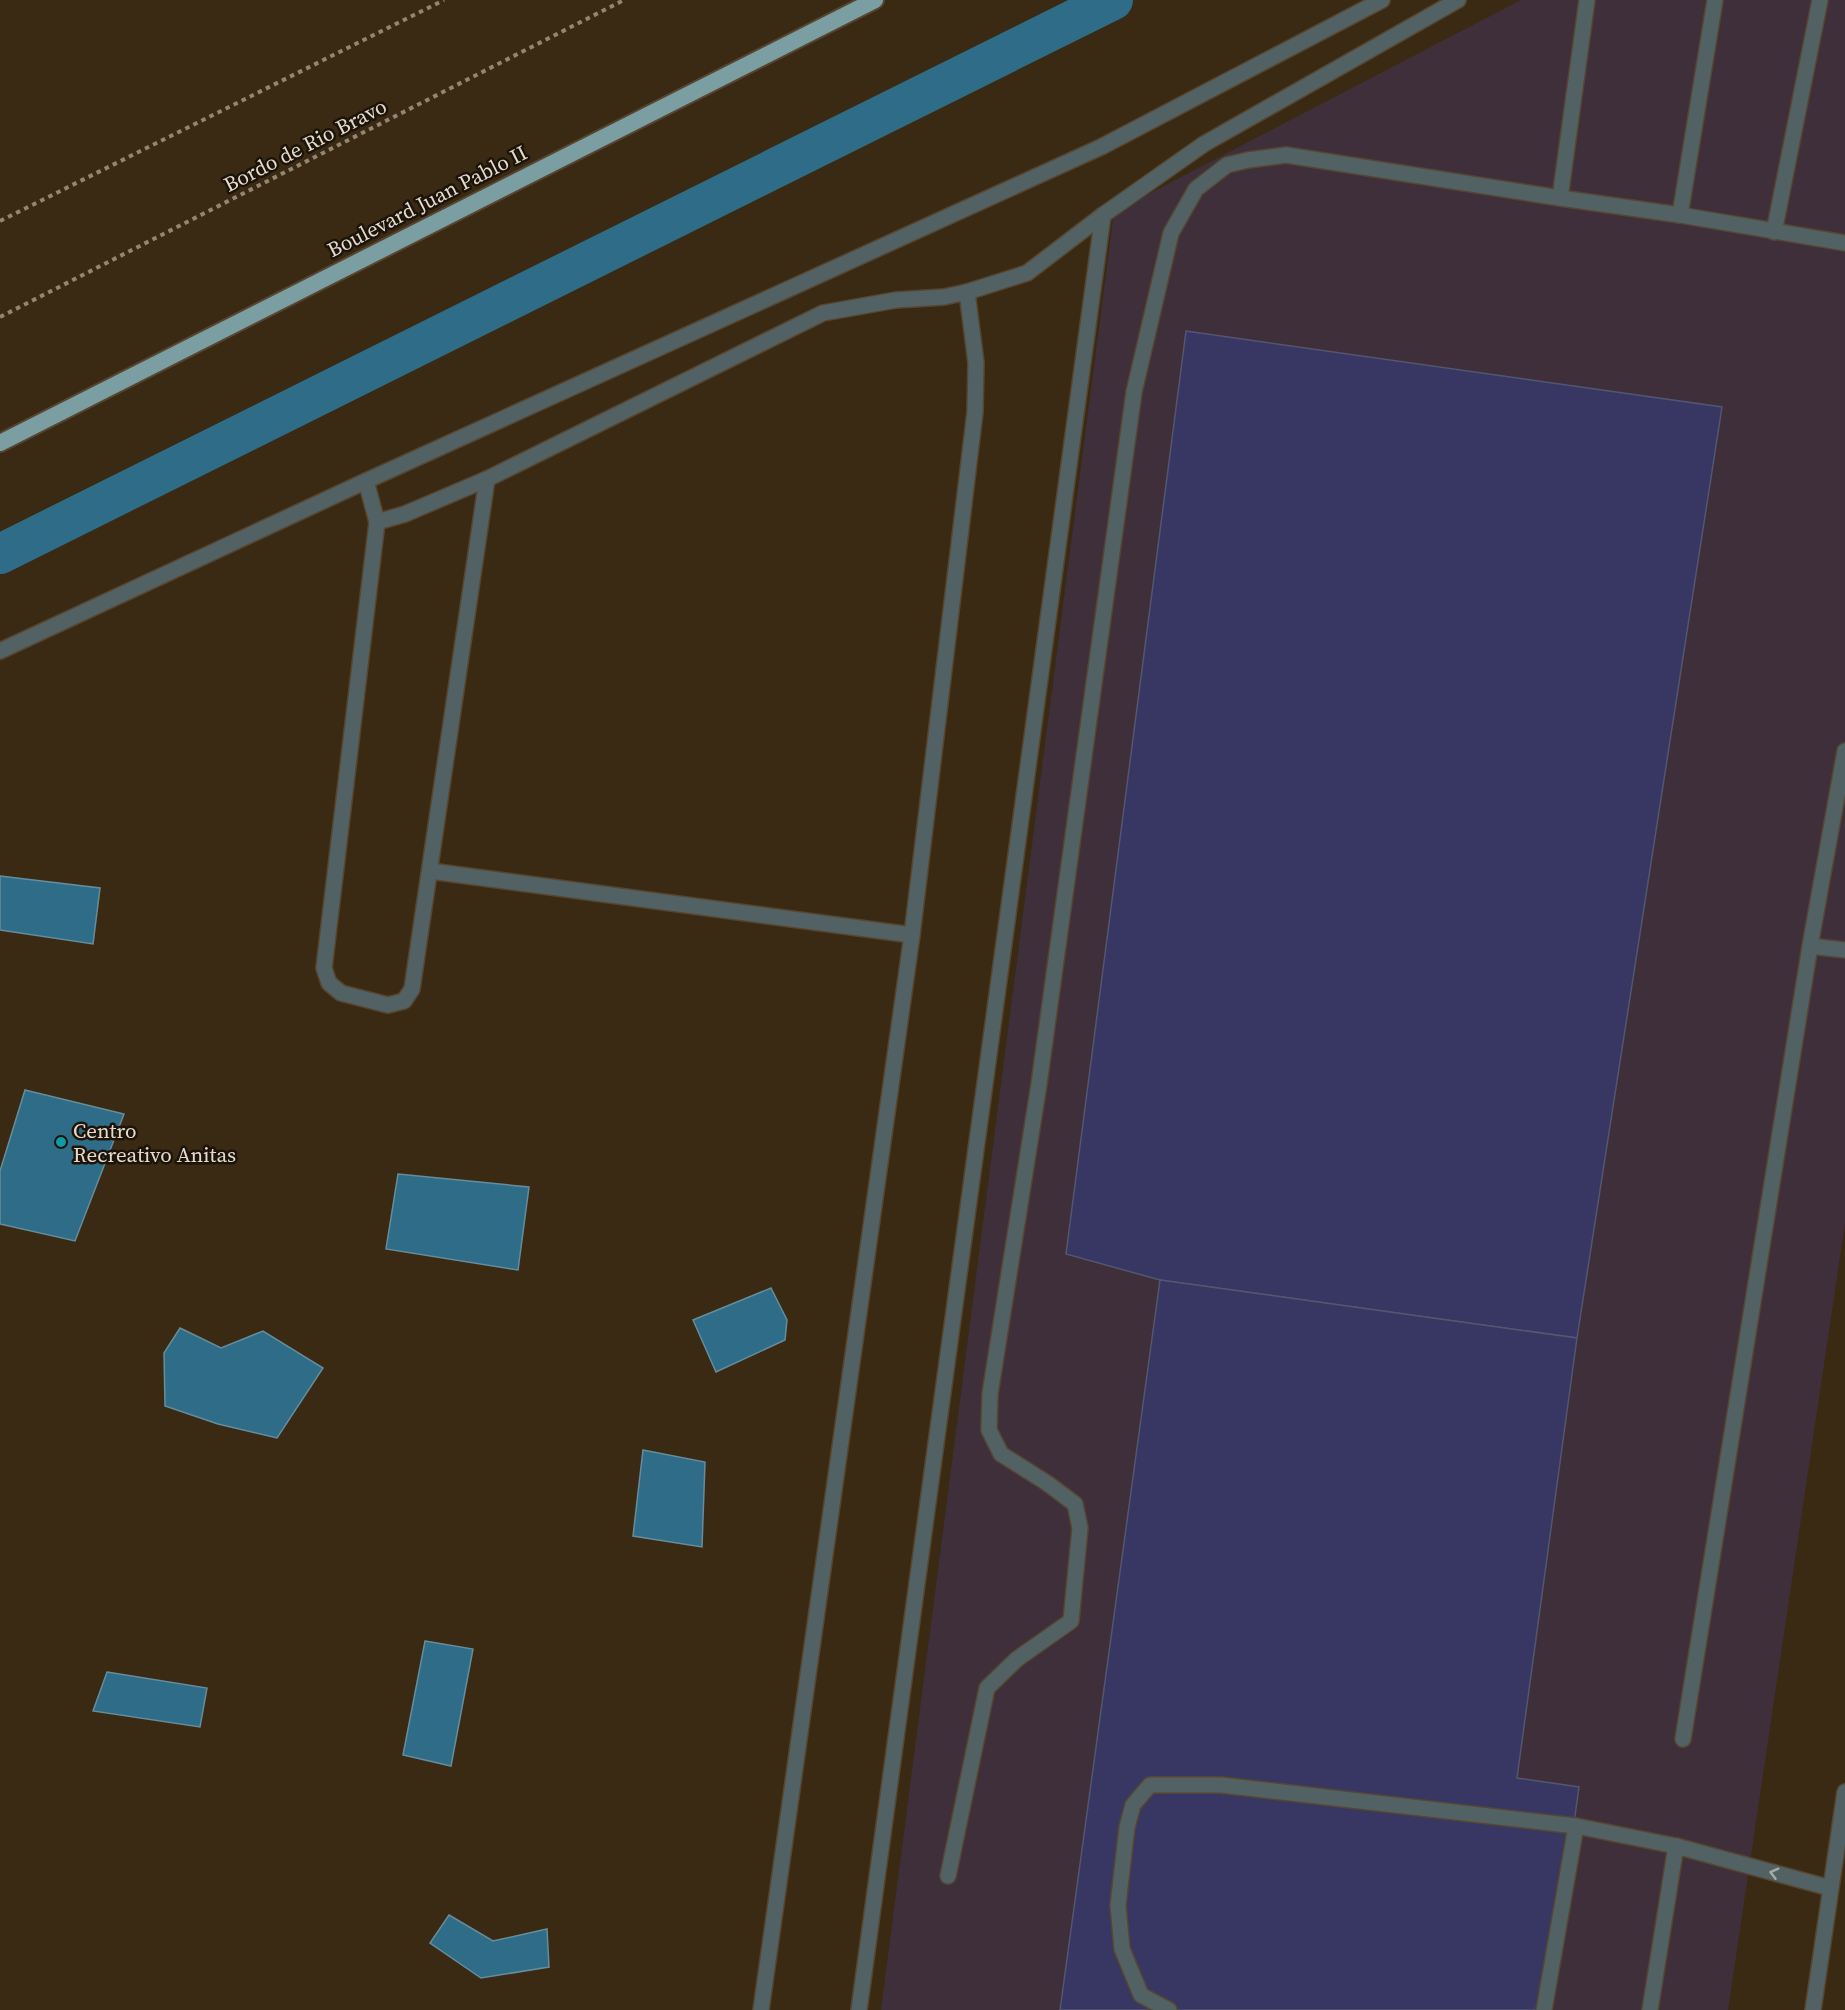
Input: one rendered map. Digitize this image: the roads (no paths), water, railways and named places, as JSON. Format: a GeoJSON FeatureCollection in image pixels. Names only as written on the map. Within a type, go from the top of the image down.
{"type":"FeatureCollection","features":[{"type":"Feature","properties":{"kind":"highway","name":"Boulevard Juan Pablo II"},"geometry":{"type":"LineString","coordinates":[[0,443],[875,0]]}},
{"type":"Feature","properties":{"kind":"street"},"geometry":{"type":"LineString","coordinates":[[0,651],[1101,147],[1382,0]]}},
{"type":"Feature","properties":{"kind":"street"},"geometry":{"type":"LineString","coordinates":[[377,522],[405,514],[487,479],[823,313],[896,300],[944,297],[1027,273],[1103,215],[1204,144],[1458,0]]}},
{"type":"Feature","properties":{"kind":"street"},"geometry":{"type":"LineString","coordinates":[[1560,198],[1587,0]]}},
{"type":"Feature","properties":{"kind":"street"},"geometry":{"type":"LineString","coordinates":[[1680,215],[1715,0]]}},
{"type":"Feature","properties":{"kind":"street"},"geometry":{"type":"LineString","coordinates":[[1774,232],[1820,0]]}},
{"type":"Feature","properties":{"kind":"street"},"geometry":{"type":"LineString","coordinates":[[948,1875],[987,1688],[1017,1659],[1071,1621],[1080,1528],[1075,1504],[1001,1454],[989,1430],[990,1394],[1039,1084],[1134,392],[1171,233],[1196,189],[1227,165],[1286,155],[1680,215],[1845,243]]}},
{"type":"Feature","properties":{"kind":"street"},"geometry":{"type":"LineString","coordinates":[[859,2010],[1103,215]]}},
{"type":"Feature","properties":{"kind":"street"},"geometry":{"type":"LineString","coordinates":[[761,2010],[912,935],[975,412],[976,363],[967,292]]}},
{"type":"Feature","properties":{"kind":"street"},"geometry":{"type":"LineString","coordinates":[[366,482],[377,522],[324,968],[329,983],[341,993],[388,1005],[404,1001],[412,989],[487,479]]}},
{"type":"Feature","properties":{"kind":"street"},"geometry":{"type":"LineString","coordinates":[[1683,1739],[1810,946],[1845,751]]}},
{"type":"Feature","properties":{"kind":"street"},"geometry":{"type":"LineString","coordinates":[[430,871],[912,935]]}},
{"type":"Feature","properties":{"kind":"street"},"geometry":{"type":"LineString","coordinates":[[1810,946],[1845,950]]}},
{"type":"Feature","properties":{"kind":"street"},"geometry":{"type":"LineString","coordinates":[[1169,2010],[1141,1995],[1122,1949],[1118,1905],[1127,1827],[1133,1805],[1150,1785],[1221,1785],[1576,1826],[1676,1846],[1830,1888]]}},
{"type":"Feature","properties":{"kind":"street"},"geometry":{"type":"LineString","coordinates":[[1813,2010],[1845,1800]]}},
{"type":"Feature","properties":{"kind":"street"},"geometry":{"type":"LineString","coordinates":[[1544,2010],[1576,1826]]}},
{"type":"Feature","properties":{"kind":"street"},"geometry":{"type":"LineString","coordinates":[[1650,2010],[1676,1846]]}},
{"type":"Feature","properties":{"kind":"water"},"geometry":{"type":"Polygon","coordinates":[[[0,876],[100,888],[93,944],[0,930],[0,876]]]}},
{"type":"Feature","properties":{"kind":"water","name":"Centro Recreativo Anitas"},"geometry":{"type":"Polygon","coordinates":[[[25,1090],[124,1114],[75,1241],[0,1224],[0,1171],[25,1090]]]}},
{"type":"Feature","properties":{"kind":"water"},"geometry":{"type":"Polygon","coordinates":[[[398,1174],[529,1187],[518,1270],[386,1249],[398,1174]]]}},
{"type":"Feature","properties":{"kind":"water"},"geometry":{"type":"Polygon","coordinates":[[[771,1288],[787,1320],[785,1340],[716,1372],[693,1320],[771,1288]]]}},
{"type":"Feature","properties":{"kind":"water"},"geometry":{"type":"Polygon","coordinates":[[[180,1328],[221,1348],[263,1331],[323,1368],[277,1438],[218,1424],[165,1406],[164,1353],[180,1328]]]}},
{"type":"Feature","properties":{"kind":"water"},"geometry":{"type":"Polygon","coordinates":[[[643,1450],[705,1462],[702,1547],[633,1536],[643,1450]]]}},
{"type":"Feature","properties":{"kind":"water"},"geometry":{"type":"Polygon","coordinates":[[[425,1641],[473,1649],[451,1766],[403,1755],[425,1641]]]}},
{"type":"Feature","properties":{"kind":"water"},"geometry":{"type":"Polygon","coordinates":[[[107,1672],[207,1688],[200,1727],[93,1711],[107,1672]]]}},
{"type":"Feature","properties":{"kind":"water"},"geometry":{"type":"Polygon","coordinates":[[[449,1915],[493,1941],[547,1929],[549,1967],[481,1978],[430,1943],[449,1915]]]}},
{"type":"Feature","properties":{"kind":"waterway"},"geometry":{"type":"LineString","coordinates":[[0,554],[1113,0]]}},
{"type":"Feature","properties":{"kind":"place","name":"Centro Recreativo Anitas"},"geometry":{"type":"Point","coordinates":[61,1142]}}]}
